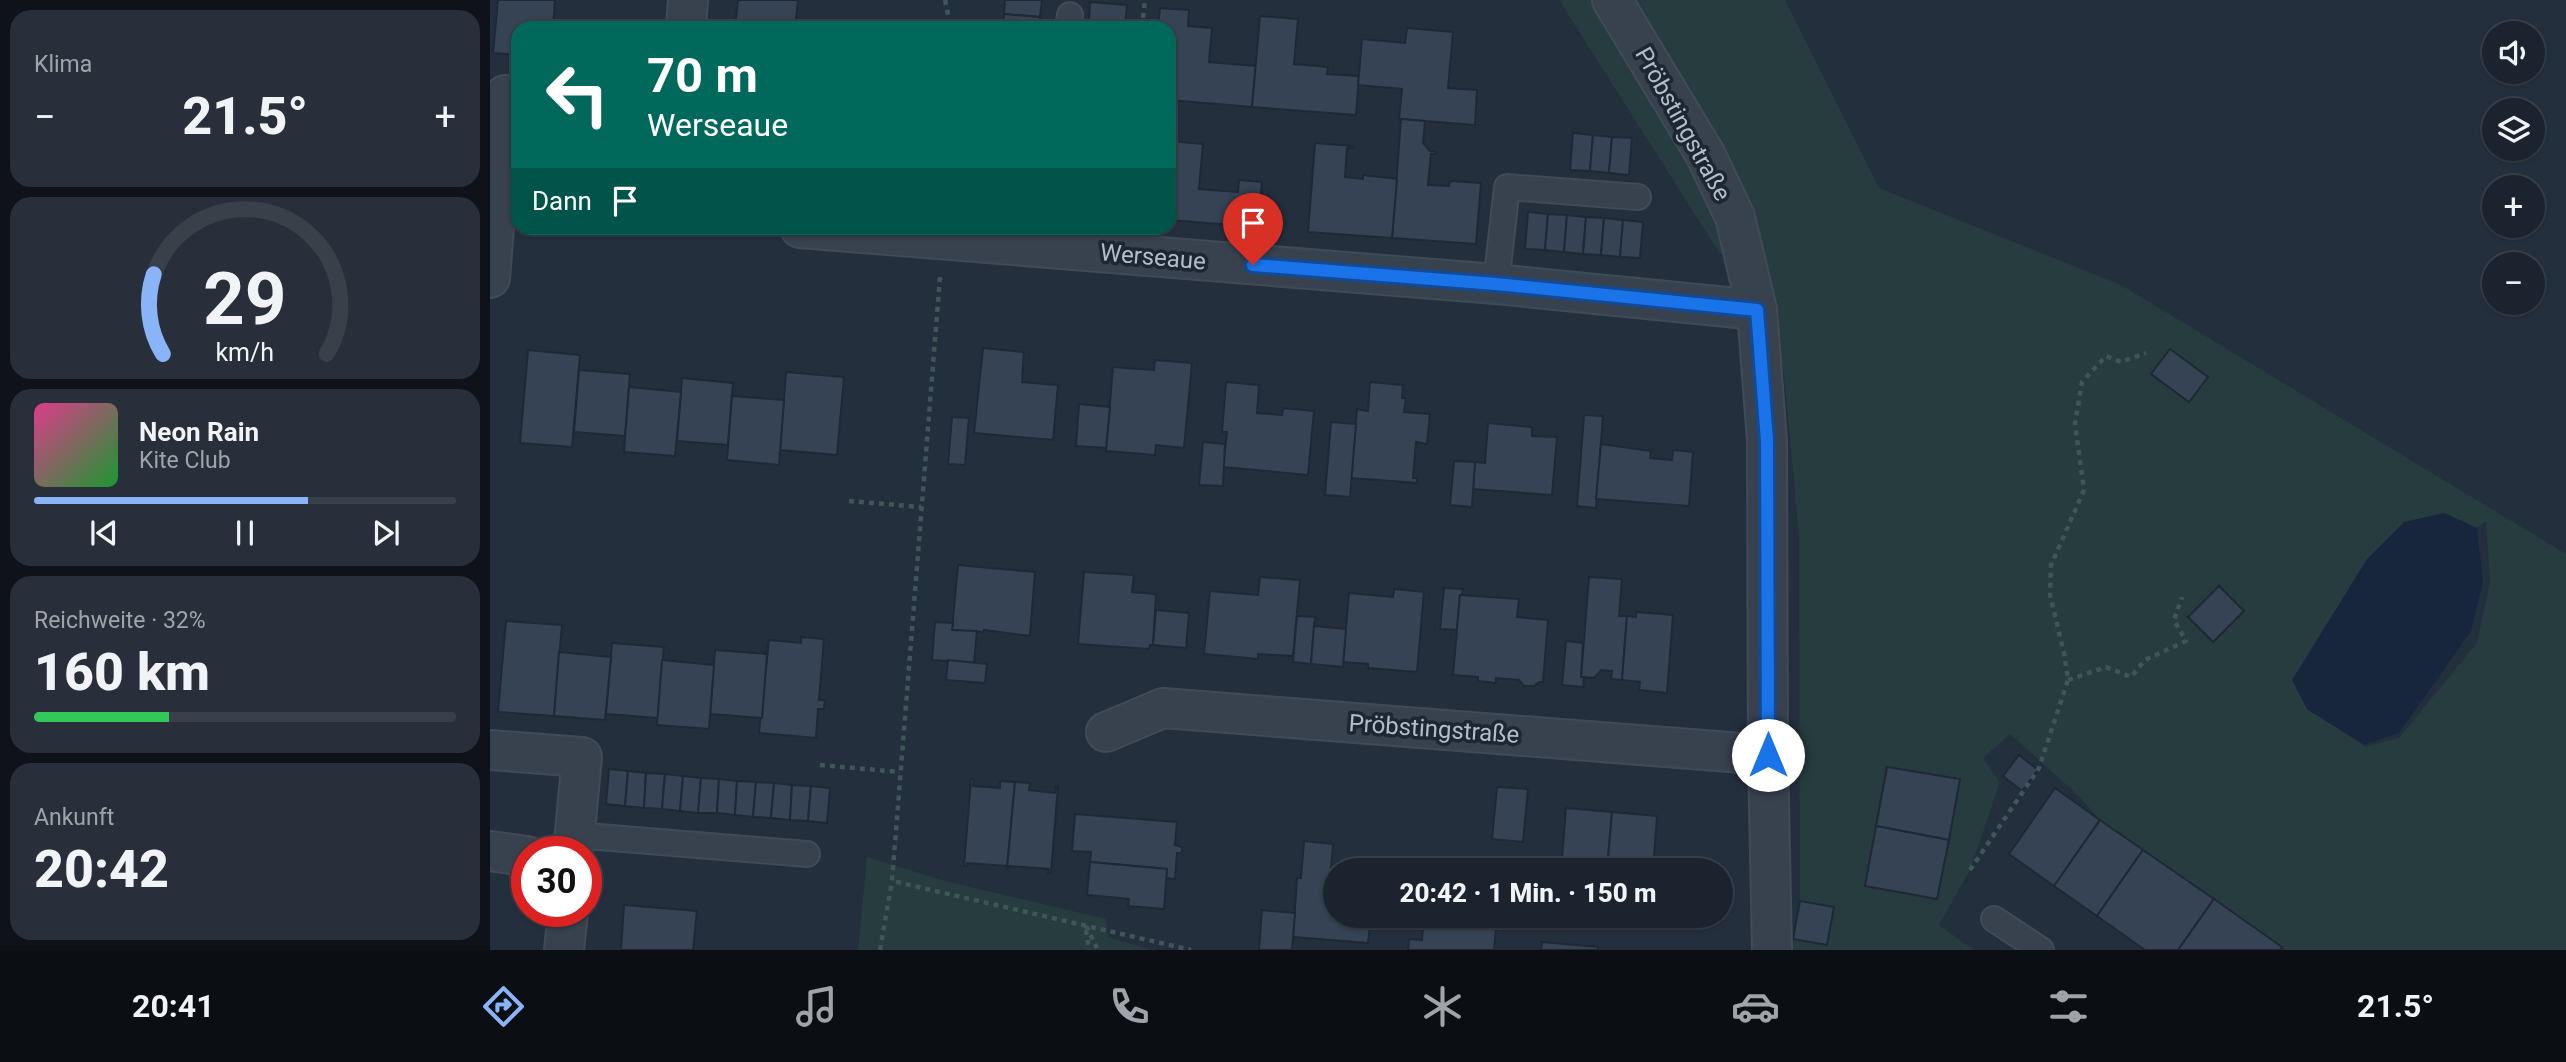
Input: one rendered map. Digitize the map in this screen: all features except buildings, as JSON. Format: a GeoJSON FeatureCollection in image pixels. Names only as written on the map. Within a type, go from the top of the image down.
{"type":"FeatureCollection","features":[{"type":"Feature","properties":{"kind":"street"},"geometry":{"type":"LineString","coordinates":[[686,21],[688,0]]}},
{"type":"Feature","properties":{"kind":"street","name":"Pröbstingstraße"},"geometry":{"type":"LineString","coordinates":[[1612,0],[1705,153],[1735,218],[1757,310],[1767,441],[1772,950]]}},
{"type":"Feature","properties":{"kind":"street"},"geometry":{"type":"LineString","coordinates":[[490,278],[507,203],[505,95],[511,95]]}},
{"type":"Feature","properties":{"kind":"street","name":"Werseaue"},"geometry":{"type":"LineString","coordinates":[[891,235],[943,239],[1048,238],[1757,310]]}},
{"type":"Feature","properties":{"kind":"street","name":"Pröbstingstraße"},"geometry":{"type":"LineString","coordinates":[[1106,732],[1163,708],[1768,755]]}},
{"type":"Feature","properties":{"kind":"street"},"geometry":{"type":"LineString","coordinates":[[490,750],[582,757],[575,836]]}},
{"type":"Feature","properties":{"kind":"street"},"geometry":{"type":"LineString","coordinates":[[490,851],[511,854]]}},
{"type":"Feature","properties":{"kind":"street"},"geometry":{"type":"LineString","coordinates":[[564,950],[566,927]]}},
{"type":"Feature","properties":{"kind":"lane"},"geometry":{"type":"LineString","coordinates":[[1496,284],[1507,187],[1638,197]]}},
{"type":"Feature","properties":{"kind":"lane"},"geometry":{"type":"LineString","coordinates":[[602,844],[807,854]]}},
{"type":"Feature","properties":{"kind":"lane"},"geometry":{"type":"LineString","coordinates":[[1994,919],[2041,950]]}},
{"type":"Feature","properties":{"kind":"path"},"geometry":{"type":"LineString","coordinates":[[945,0],[950,21]]}},
{"type":"Feature","properties":{"kind":"path"},"geometry":{"type":"LineString","coordinates":[[1143,21],[1145,0]]}},
{"type":"Feature","properties":{"kind":"path"},"geometry":{"type":"LineString","coordinates":[[880,950],[892,881],[943,239]]}},
{"type":"Feature","properties":{"kind":"path"},"geometry":{"type":"LineString","coordinates":[[1970,870],[2039,768],[2068,680],[2050,595],[2050,575],[2051,565],[2084,490],[2075,424],[2082,382],[2106,356],[2121,362],[2146,353]]}},
{"type":"Feature","properties":{"kind":"path"},"geometry":{"type":"LineString","coordinates":[[849,501],[922,508]]}},
{"type":"Feature","properties":{"kind":"path"},"geometry":{"type":"LineString","coordinates":[[2068,680],[2106,667],[2131,677],[2145,660],[2186,641],[2174,620],[2182,597]]}},
{"type":"Feature","properties":{"kind":"path"},"geometry":{"type":"LineString","coordinates":[[820,765],[900,772]]}},
{"type":"Feature","properties":{"kind":"path"},"geometry":{"type":"LineString","coordinates":[[892,881],[1191,950]]}},
{"type":"Feature","properties":{"kind":"path"},"geometry":{"type":"LineString","coordinates":[[1086,925],[1089,950]]}},
{"type":"Feature","properties":{"kind":"path"},"geometry":{"type":"LineString","coordinates":[[1086,925],[1098,950]]}},
{"type":"Feature","properties":{"kind":"green space"},"geometry":{"type":"Polygon","coordinates":[[[1559,0],[1785,0],[1879,188],[2121,285],[2566,554],[2566,950],[2286,950],[2100,820],[2079,796],[2010,734],[1983,758],[2000,782],[1970,870],[1939,925],[1974,950],[1793,950],[1793,939],[1827,944],[1834,908],[1800,901],[1799,535],[1784,375],[1758,255],[1720,254],[1559,0]],[[2444,513],[2307,709],[2364,745],[2363,747],[2399,738],[2477,643],[2490,582],[2486,521],[2477,528],[2444,513]],[[2219,587],[2188,617],[2213,642],[2244,612],[2219,587]]]}},
{"type":"Feature","properties":{"kind":"green space"},"geometry":{"type":"Polygon","coordinates":[[[867,857],[945,881],[1106,919],[1108,937],[1151,950],[858,950],[867,857]]]}},
{"type":"Feature","properties":{"kind":"water"},"geometry":{"type":"Polygon","coordinates":[[[2444,513],[2477,528],[2483,581],[2471,631],[2399,733],[2364,745],[2307,709],[2292,680],[2367,559],[2404,522],[2444,513]]]}},
{"type":"Feature","properties":{"kind":"route"},"geometry":{"type":"LineString","coordinates":[[1253,265],[1496,284],[1757,310],[1767,441],[1768,755]]}}]}
